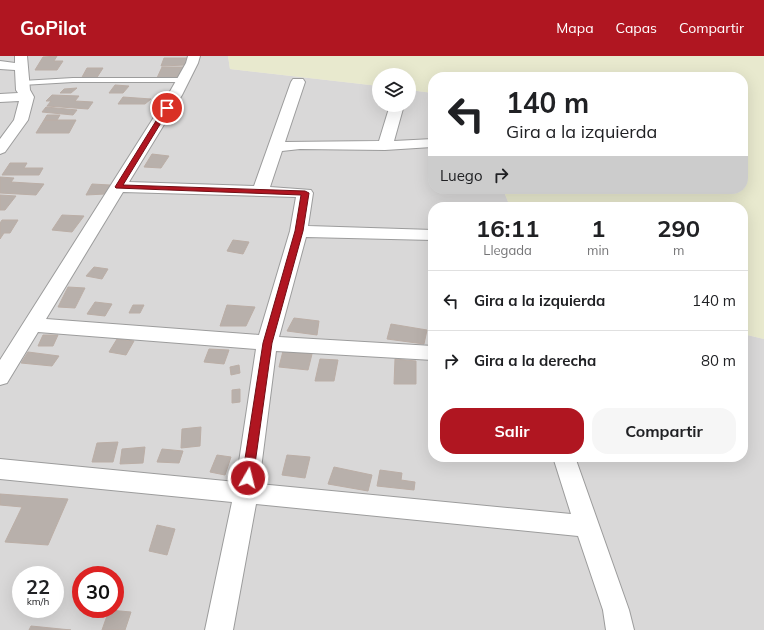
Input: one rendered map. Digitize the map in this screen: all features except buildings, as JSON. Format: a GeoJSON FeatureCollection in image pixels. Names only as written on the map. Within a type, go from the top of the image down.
{"type":"FeatureCollection","features":[{"type":"Feature","properties":{"kind":"street"},"geometry":{"type":"LineString","coordinates":[[2,370],[32,325],[118,187],[183,80],[194,56]]}},
{"type":"Feature","properties":{"kind":"street"},"geometry":{"type":"LineString","coordinates":[[0,65],[21,61],[23,90],[27,96],[21,120],[0,149]]}},
{"type":"Feature","properties":{"kind":"street"},"geometry":{"type":"LineString","coordinates":[[260,190],[298,82]]}},
{"type":"Feature","properties":{"kind":"street"},"geometry":{"type":"LineString","coordinates":[[0,98],[27,96]]}},
{"type":"Feature","properties":{"kind":"street"},"geometry":{"type":"LineString","coordinates":[[385,146],[395,112]]}},
{"type":"Feature","properties":{"kind":"street"},"geometry":{"type":"LineString","coordinates":[[275,146],[385,146],[428,143]]}},
{"type":"Feature","properties":{"kind":"street"},"geometry":{"type":"LineString","coordinates":[[118,187],[260,190],[305,193],[299,231],[267,343],[246,493],[219,630]]}},
{"type":"Feature","properties":{"kind":"street"},"geometry":{"type":"LineString","coordinates":[[299,231],[428,235]]}},
{"type":"Feature","properties":{"kind":"street"},"geometry":{"type":"LineString","coordinates":[[32,325],[267,343],[428,353]]}},
{"type":"Feature","properties":{"kind":"street"},"geometry":{"type":"LineString","coordinates":[[566,462],[616,610],[620,630]]}},
{"type":"Feature","properties":{"kind":"street"},"geometry":{"type":"LineString","coordinates":[[0,469],[588,526]]}},
{"type":"Feature","properties":{"kind":"lane"},"geometry":{"type":"LineString","coordinates":[[22,83],[73,80],[183,80]]}},
{"type":"Feature","properties":{"kind":"shaded area"},"geometry":{"type":"Polygon","coordinates":[[[0,56],[228,56],[230,69],[372,85],[372,112],[416,112],[416,91],[428,92],[428,194],[505,194],[508,202],[428,202],[428,462],[748,462],[748,335],[764,339],[764,630],[0,630],[0,56]]]}},
{"type":"Feature","properties":{"kind":"green space"},"geometry":{"type":"Polygon","coordinates":[[[228,56],[764,56],[764,339],[748,335],[748,202],[508,202],[505,194],[748,194],[748,72],[428,72],[428,92],[416,91],[416,68],[372,68],[372,85],[230,69],[228,56]]]}},
{"type":"Feature","properties":{"kind":"route"},"geometry":{"type":"LineString","coordinates":[[167,108],[118,187],[260,190],[305,193],[299,231],[267,343],[248,478]]}}]}
